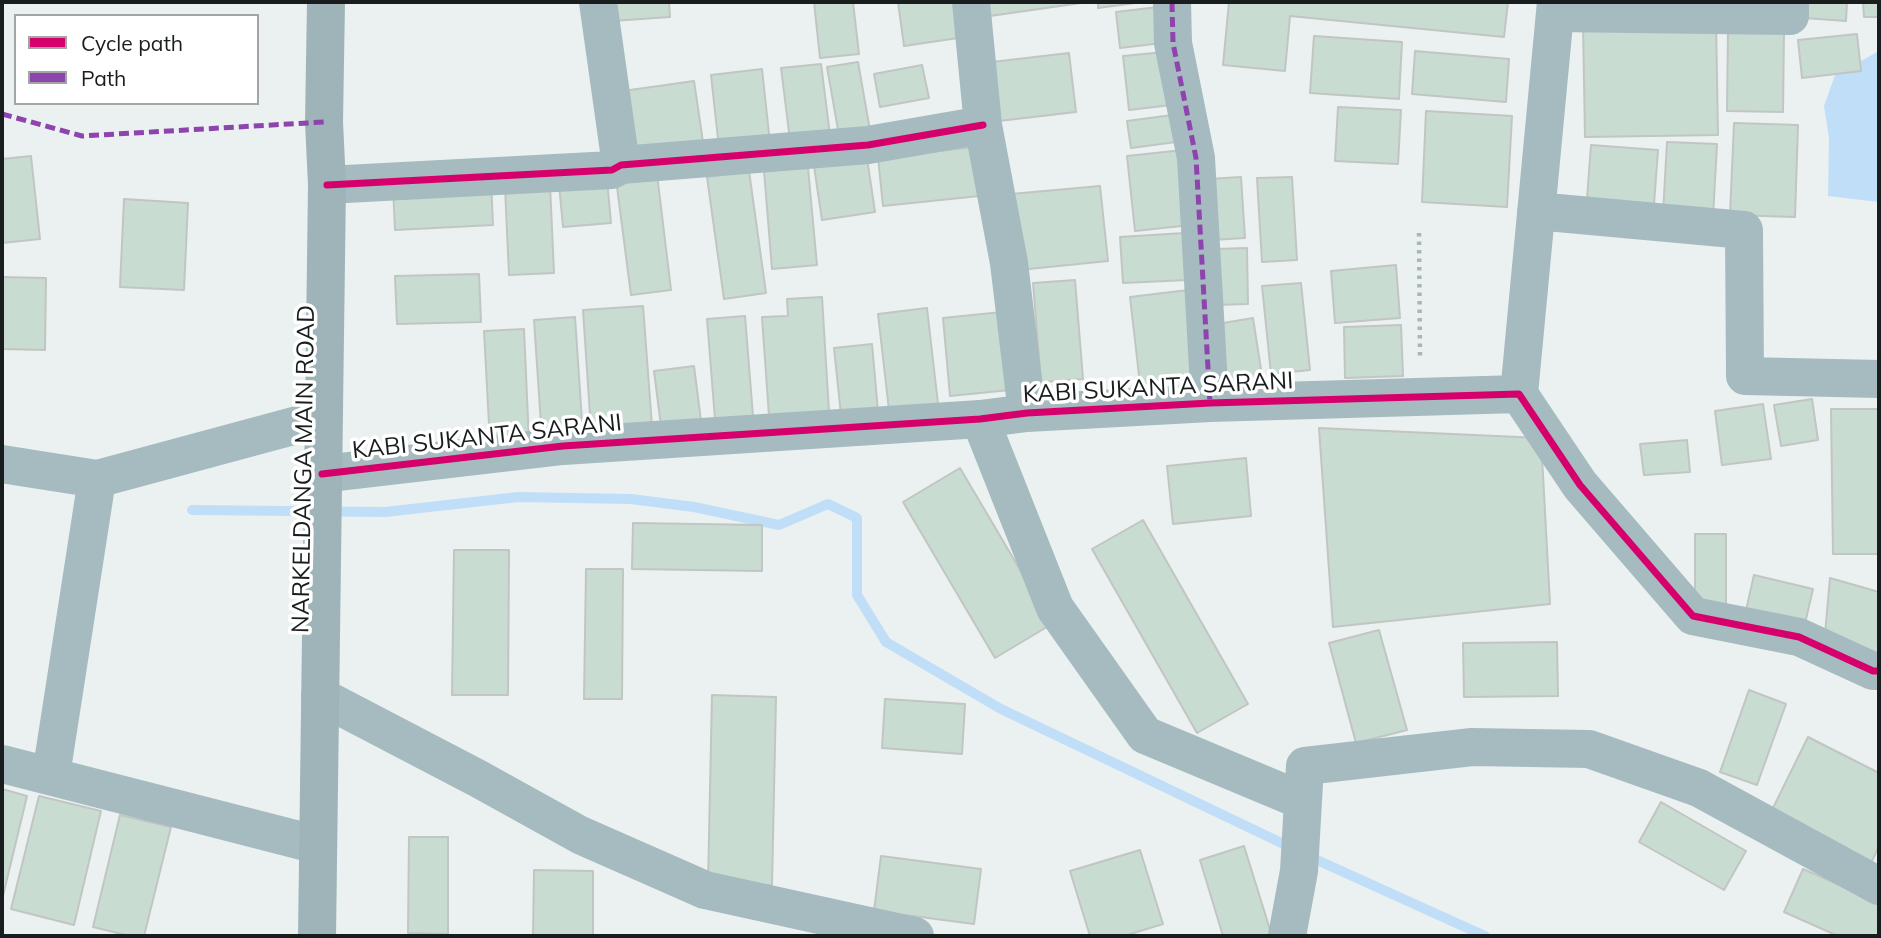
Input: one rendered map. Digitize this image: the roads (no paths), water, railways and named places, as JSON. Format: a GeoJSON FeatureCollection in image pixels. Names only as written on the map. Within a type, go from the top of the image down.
{"type":"FeatureCollection","features":[{"type":"Feature","properties":{"kind":"main road","name":"NARKELDANGA MAIN ROAD"},"geometry":{"type":"LineString","coordinates":[[317,936],[327,185],[324,122],[326,2]]}},
{"type":"Feature","properties":{"kind":"street"},"geometry":{"type":"LineString","coordinates":[[598,2],[621,165]]}},
{"type":"Feature","properties":{"kind":"street"},"geometry":{"type":"LineString","coordinates":[[971,2],[984,125],[1009,263],[1027,413]]}},
{"type":"Feature","properties":{"kind":"street"},"geometry":{"type":"LineString","coordinates":[[1172,2],[1173,43],[1196,158],[1210,402]]}},
{"type":"Feature","properties":{"kind":"street"},"geometry":{"type":"LineString","coordinates":[[1790,2],[1790,16],[1556,7],[1519,394],[1580,485],[1693,616],[1799,637],[1873,671],[1879,671]]}},
{"type":"Feature","properties":{"kind":"street"},"geometry":{"type":"LineString","coordinates":[[327,185],[612,170],[621,165],[868,145],[984,125]]}},
{"type":"Feature","properties":{"kind":"street"},"geometry":{"type":"LineString","coordinates":[[1536,211],[1744,230],[1745,376],[1879,379]]}},
{"type":"Feature","properties":{"kind":"street","name":"KABI SUKANTA SARANI"},"geometry":{"type":"LineString","coordinates":[[322,474],[564,446],[980,419],[1027,413],[1210,402],[1519,394]]}},
{"type":"Feature","properties":{"kind":"street"},"geometry":{"type":"LineString","coordinates":[[2,464],[97,479],[323,418]]}},
{"type":"Feature","properties":{"kind":"street"},"geometry":{"type":"LineString","coordinates":[[980,419],[1055,608],[1145,735],[1302,817]]}},
{"type":"Feature","properties":{"kind":"street"},"geometry":{"type":"LineString","coordinates":[[51,775],[97,479]]}},
{"type":"Feature","properties":{"kind":"street"},"geometry":{"type":"LineString","coordinates":[[320,696],[580,835],[705,890],[915,936]]}},
{"type":"Feature","properties":{"kind":"street"},"geometry":{"type":"LineString","coordinates":[[1287,936],[1299,871],[1306,766],[1472,747],[1588,749],[1699,788],[1879,886]]}},
{"type":"Feature","properties":{"kind":"street"},"geometry":{"type":"LineString","coordinates":[[2,764],[318,845]]}},
{"type":"Feature","properties":{"kind":"water"},"geometry":{"type":"Polygon","coordinates":[[[1879,51],[1879,202],[1828,196],[1829,138],[1824,106],[1835,75],[1879,51]]]}},
{"type":"Feature","properties":{"kind":"waterway"},"geometry":{"type":"LineString","coordinates":[[192,510],[385,512],[518,497],[631,499],[694,507],[779,525],[828,504],[857,518],[857,595],[886,642],[1001,709],[1292,848]]}},
{"type":"Feature","properties":{"kind":"waterway"},"geometry":{"type":"LineString","coordinates":[[1306,855],[1485,936]]}}]}
